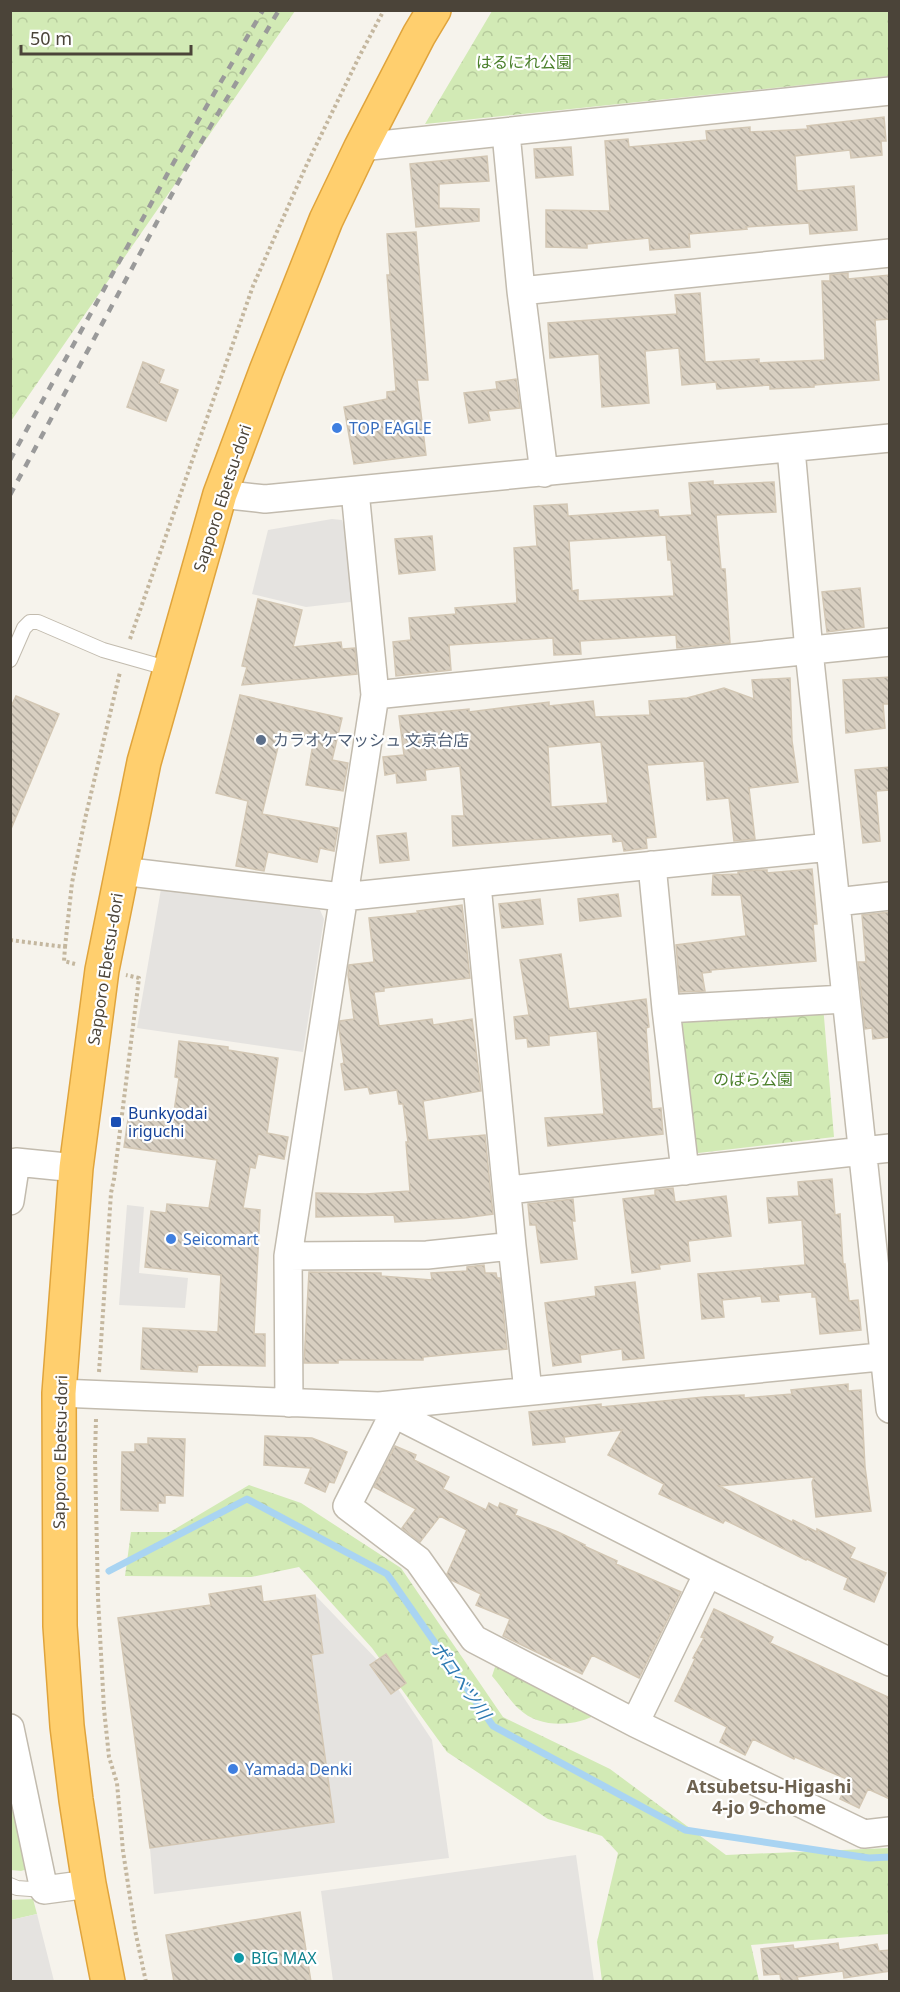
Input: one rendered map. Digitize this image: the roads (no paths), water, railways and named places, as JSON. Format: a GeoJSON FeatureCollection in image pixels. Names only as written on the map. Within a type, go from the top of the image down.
{"type":"FeatureCollection","features":[{"type":"Feature","properties":{"kind":"highway","name":"Sapporo Ebetsu-dori"},"geometry":{"type":"LineString","coordinates":[[108,1982],[89,1884],[68,1726],[60,1626],[59,1393],[76,1168],[102,970],[144,762],[220,494],[322,231],[361,147],[434,10]]}},
{"type":"Feature","properties":{"kind":"street"},"geometry":{"type":"LineString","coordinates":[[361,147],[890,92]]}},
{"type":"Feature","properties":{"kind":"street"},"geometry":{"type":"LineString","coordinates":[[506,133],[521,291],[544,473]]}},
{"type":"Feature","properties":{"kind":"street"},"geometry":{"type":"LineString","coordinates":[[521,291],[890,253]]}},
{"type":"Feature","properties":{"kind":"street"},"geometry":{"type":"LineString","coordinates":[[220,494],[265,500],[890,438]]}},
{"type":"Feature","properties":{"kind":"street"},"geometry":{"type":"LineString","coordinates":[[791,448],[809,651],[861,1151],[887,1356],[890,1409]]}},
{"type":"Feature","properties":{"kind":"street"},"geometry":{"type":"LineString","coordinates":[[289,1403],[288,1256],[375,694],[356,491]]}},
{"type":"Feature","properties":{"kind":"street"},"geometry":{"type":"LineString","coordinates":[[375,694],[890,642]]}},
{"type":"Feature","properties":{"kind":"street"},"geometry":{"type":"LineString","coordinates":[[121,871],[342,897],[477,885],[830,847]]}},
{"type":"Feature","properties":{"kind":"street"},"geometry":{"type":"LineString","coordinates":[[652,865],[685,1172]]}},
{"type":"Feature","properties":{"kind":"street"},"geometry":{"type":"LineString","coordinates":[[477,885],[528,1391]]}},
{"type":"Feature","properties":{"kind":"street"},"geometry":{"type":"LineString","coordinates":[[836,902],[890,896]]}},
{"type":"Feature","properties":{"kind":"street"},"geometry":{"type":"LineString","coordinates":[[666,1009],[845,999]]}},
{"type":"Feature","properties":{"kind":"street"},"geometry":{"type":"LineString","coordinates":[[508,1190],[890,1148]]}},
{"type":"Feature","properties":{"kind":"street"},"geometry":{"type":"LineString","coordinates":[[10,1201],[16,1162],[76,1168]]}},
{"type":"Feature","properties":{"kind":"street"},"geometry":{"type":"LineString","coordinates":[[288,1256],[427,1255],[512,1246]]}},
{"type":"Feature","properties":{"kind":"street"},"geometry":{"type":"LineString","coordinates":[[59,1393],[289,1403],[387,1410],[528,1391],[887,1356]]}},
{"type":"Feature","properties":{"kind":"street"},"geometry":{"type":"LineString","coordinates":[[387,1410],[890,1662]]}},
{"type":"Feature","properties":{"kind":"street"},"geometry":{"type":"LineString","coordinates":[[387,1410],[347,1506],[418,1560],[474,1639],[635,1723],[864,1834],[890,1831]]}},
{"type":"Feature","properties":{"kind":"street"},"geometry":{"type":"LineString","coordinates":[[635,1723],[708,1572]]}},
{"type":"Feature","properties":{"kind":"street"},"geometry":{"type":"LineString","coordinates":[[10,1728],[44,1890],[89,1884]]}},
{"type":"Feature","properties":{"kind":"lane"},"geometry":{"type":"LineString","coordinates":[[10,660],[24,628],[30,622],[38,622],[103,650],[170,669]]}},
{"type":"Feature","properties":{"kind":"lane"},"geometry":{"type":"LineString","coordinates":[[10,1885],[17,1888],[44,1890]]}},
{"type":"Feature","properties":{"kind":"waterway","name":"ポロベツ川"},"geometry":{"type":"LineString","coordinates":[[109,1571],[247,1499],[387,1574],[493,1726],[685,1830],[869,1858],[890,1857]]}},
{"type":"Feature","properties":{"kind":"railway"},"geometry":{"type":"LineString","coordinates":[[10,460],[174,162],[263,10]]}},
{"type":"Feature","properties":{"kind":"railway"},"geometry":{"type":"LineString","coordinates":[[10,495],[186,168],[279,10]]}},
{"type":"Feature","properties":{"kind":"place","name":"TOP EAGLE"},"geometry":{"type":"Point","coordinates":[337,428]}},
{"type":"Feature","properties":{"kind":"place","name":"カラオケマッシュ 文京台店"},"geometry":{"type":"Point","coordinates":[261,740]}},
{"type":"Feature","properties":{"kind":"place","name":"Bunkyodai iriguchi"},"geometry":{"type":"Point","coordinates":[116,1122]}},
{"type":"Feature","properties":{"kind":"place","name":"Seicomart"},"geometry":{"type":"Point","coordinates":[171,1239]}},
{"type":"Feature","properties":{"kind":"place","name":"Yamada Denki"},"geometry":{"type":"Point","coordinates":[233,1769]}},
{"type":"Feature","properties":{"kind":"place","name":"BIG MAX"},"geometry":{"type":"Point","coordinates":[239,1958]}},
{"type":"Feature","properties":{"kind":"district","name":"Atsubetsu-Higashi 4-jo 9-chome"},"geometry":{"type":"Point","coordinates":[769,1796]}},
{"type":"Feature","properties":{"kind":"park label","name":"はるにれ公園"},"geometry":{"type":"Point","coordinates":[524,62]}},
{"type":"Feature","properties":{"kind":"park label","name":"のばら公園"},"geometry":{"type":"Point","coordinates":[753,1079]}}]}
